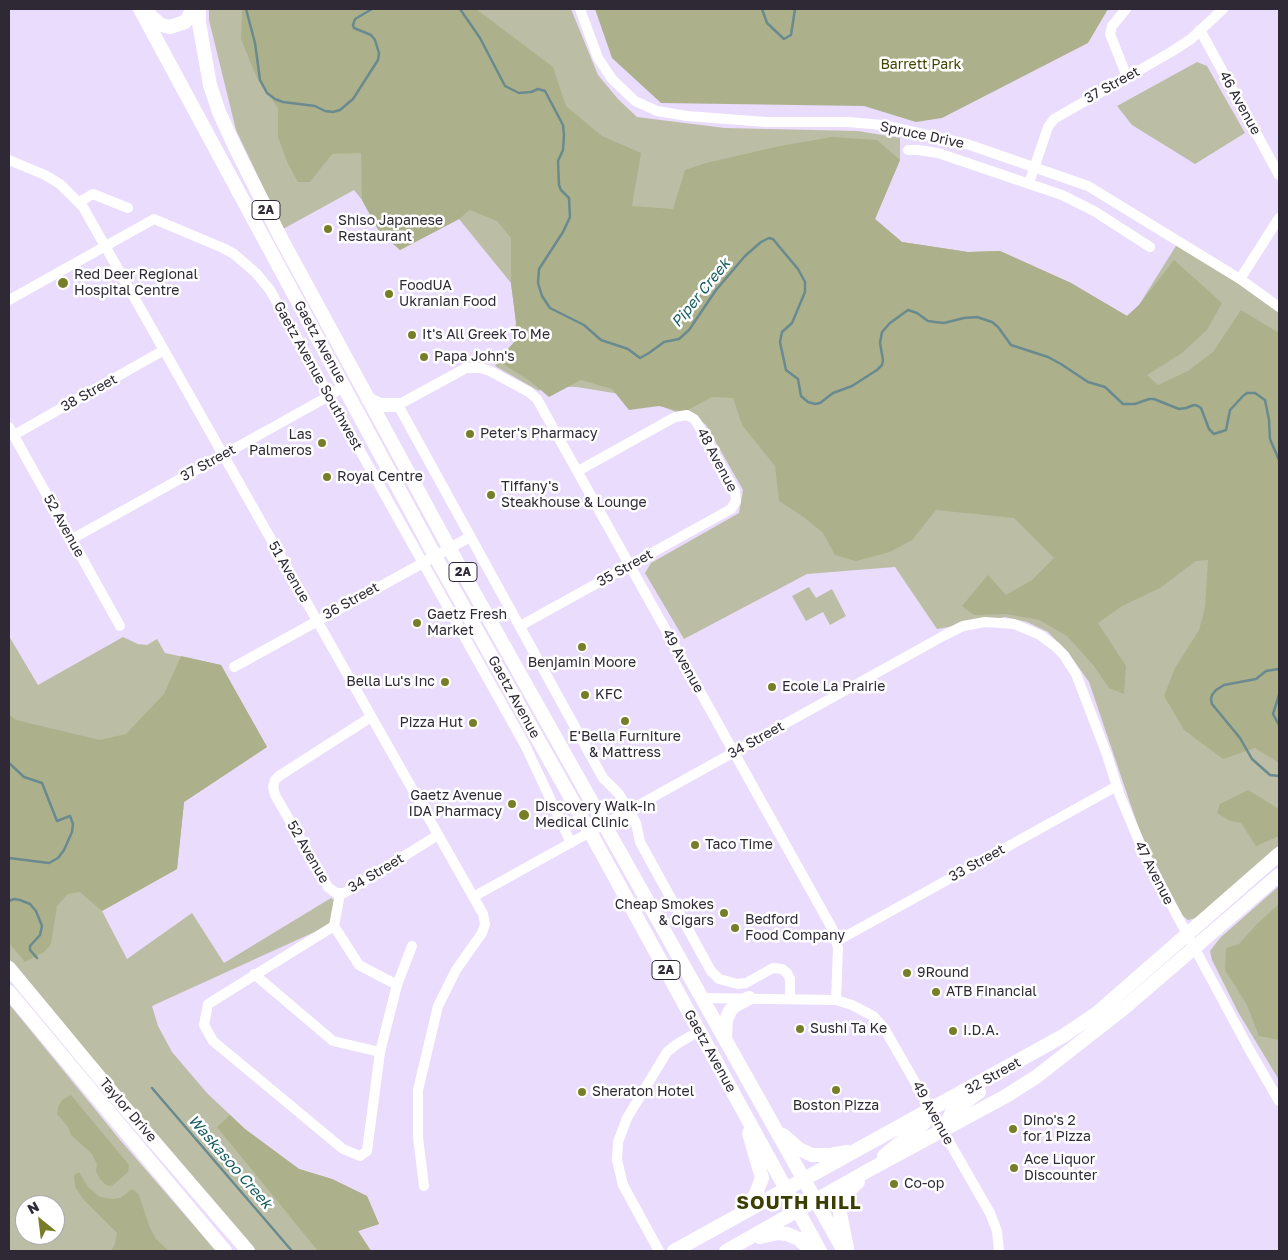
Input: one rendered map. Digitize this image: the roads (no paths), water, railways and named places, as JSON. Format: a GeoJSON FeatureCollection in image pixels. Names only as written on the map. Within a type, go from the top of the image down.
{"type":"FeatureCollection","features":[{"type":"Feature","properties":{"kind":"main road"},"geometry":{"type":"LineString","coordinates":[[141,9],[156,21],[170,27],[185,22],[192,9]]}},
{"type":"Feature","properties":{"kind":"main road","name":"Gaetz Avenue"},"geometry":{"type":"LineString","coordinates":[[141,9],[435,556],[590,832],[820,1251]]}},
{"type":"Feature","properties":{"kind":"main road","name":"Gaetz Avenue"},"geometry":{"type":"LineString","coordinates":[[199,9],[199,23],[210,85],[219,112],[282,240],[449,548],[844,1251]]}},
{"type":"Feature","properties":{"kind":"main road"},"geometry":{"type":"LineString","coordinates":[[368,399],[380,405],[398,405]]}},
{"type":"Feature","properties":{"kind":"main road"},"geometry":{"type":"LineString","coordinates":[[386,432],[393,411],[398,405]]}},
{"type":"Feature","properties":{"kind":"main road","name":"32 Street"},"geometry":{"type":"LineString","coordinates":[[674,1251],[932,1110],[1080,1026],[1279,854]]}},
{"type":"Feature","properties":{"kind":"main road","name":"32 Street"},"geometry":{"type":"LineString","coordinates":[[726,1251],[943,1131],[1036,1077],[1123,1009],[1279,875]]}},
{"type":"Feature","properties":{"kind":"main road"},"geometry":{"type":"LineString","coordinates":[[635,914],[656,934],[685,984],[702,998]]}},
{"type":"Feature","properties":{"kind":"main road","name":"Taylor Drive"},"geometry":{"type":"LineString","coordinates":[[9,968],[120,1102],[248,1251]]}},
{"type":"Feature","properties":{"kind":"main road","name":"Taylor Drive"},"geometry":{"type":"LineString","coordinates":[[9,992],[225,1251]]}},
{"type":"Feature","properties":{"kind":"main road"},"geometry":{"type":"LineString","coordinates":[[725,1038],[726,1020],[730,1011],[734,1006],[749,998]]}},
{"type":"Feature","properties":{"kind":"main road"},"geometry":{"type":"LineString","coordinates":[[699,1031],[714,1036],[738,1077],[749,1090],[756,1094]]}},
{"type":"Feature","properties":{"kind":"main road"},"geometry":{"type":"LineString","coordinates":[[943,1131],[952,1112],[994,1081],[1004,1070]]}},
{"type":"Feature","properties":{"kind":"main road"},"geometry":{"type":"LineString","coordinates":[[696,1251],[735,1218],[755,1196],[762,1178],[742,1108]]}},
{"type":"Feature","properties":{"kind":"main road"},"geometry":{"type":"LineString","coordinates":[[848,1251],[840,1213],[845,1194],[885,1154],[923,1124],[932,1110]]}},
{"type":"Feature","properties":{"kind":"main road"},"geometry":{"type":"LineString","coordinates":[[776,1130],[799,1149],[812,1155],[830,1155],[862,1148]]}},
{"type":"Feature","properties":{"kind":"main road"},"geometry":{"type":"LineString","coordinates":[[742,1242],[778,1233],[794,1236],[811,1251]]}},
{"type":"Feature","properties":{"kind":"street","name":"Spruce Drive"},"geometry":{"type":"LineString","coordinates":[[580,9],[598,58],[612,79],[635,101],[657,110],[687,116],[766,122],[837,122],[883,125],[967,144],[1088,186],[1240,279],[1279,308]]}},
{"type":"Feature","properties":{"kind":"street"},"geometry":{"type":"LineString","coordinates":[[1126,9],[1112,26],[1110,34],[1127,77]]}},
{"type":"Feature","properties":{"kind":"street","name":"37 Street"},"geometry":{"type":"LineString","coordinates":[[1029,183],[1048,127],[1054,118],[1171,52],[1200,30],[1223,9]]}},
{"type":"Feature","properties":{"kind":"street","name":"46 Avenue"},"geometry":{"type":"LineString","coordinates":[[1200,30],[1279,175]]}},
{"type":"Feature","properties":{"kind":"street","name":"Spruce Drive"},"geometry":{"type":"LineString","coordinates":[[908,150],[938,154],[1029,183],[1081,204],[1150,247]]}},
{"type":"Feature","properties":{"kind":"street","name":"51 Avenue"},"geometry":{"type":"LineString","coordinates":[[9,160],[60,184],[79,202],[106,246],[482,914],[485,924],[482,933],[456,970],[438,1006],[418,1090],[418,1137],[424,1186]]}},
{"type":"Feature","properties":{"kind":"street"},"geometry":{"type":"LineString","coordinates":[[79,202],[93,194],[128,208]]}},
{"type":"Feature","properties":{"kind":"street"},"geometry":{"type":"LineString","coordinates":[[1240,279],[1279,218]]}},
{"type":"Feature","properties":{"kind":"street","name":"Gaetz Avenue Southwest"},"geometry":{"type":"LineString","coordinates":[[106,246],[154,219],[234,254],[256,273],[270,290],[525,745],[571,843]]}},
{"type":"Feature","properties":{"kind":"street"},"geometry":{"type":"LineString","coordinates":[[9,300],[106,246]]}},
{"type":"Feature","properties":{"kind":"street","name":"38 Street"},"geometry":{"type":"LineString","coordinates":[[11,431],[164,350]]}},
{"type":"Feature","properties":{"kind":"street","name":"49 Avenue"},"geometry":{"type":"LineString","coordinates":[[398,405],[466,368],[481,368],[490,371],[535,397],[833,930],[837,941],[836,1000]]}},
{"type":"Feature","properties":{"kind":"street","name":"37 Street"},"geometry":{"type":"LineString","coordinates":[[72,539],[344,386]]}},
{"type":"Feature","properties":{"kind":"street"},"geometry":{"type":"LineString","coordinates":[[398,405],[603,778],[618,792],[629,811],[637,826],[640,842],[714,975],[723,981],[738,984],[746,983],[774,968],[782,969],[790,979],[790,998]]}},
{"type":"Feature","properties":{"kind":"street","name":"48 Avenue"},"geometry":{"type":"LineString","coordinates":[[578,471],[675,417],[687,415],[697,423],[735,491],[736,501],[731,509]]}},
{"type":"Feature","properties":{"kind":"street","name":"52 Avenue"},"geometry":{"type":"LineString","coordinates":[[11,431],[120,626]]}},
{"type":"Feature","properties":{"kind":"street","name":"35 Street"},"geometry":{"type":"LineString","coordinates":[[520,626],[731,509]]}},
{"type":"Feature","properties":{"kind":"street","name":"36 Street"},"geometry":{"type":"LineString","coordinates":[[234,667],[470,537]]}},
{"type":"Feature","properties":{"kind":"street","name":"34 Street"},"geometry":{"type":"LineString","coordinates":[[473,897],[963,626],[985,622],[1006,623],[1022,627],[1047,639]]}},
{"type":"Feature","properties":{"kind":"street","name":"47 Avenue"},"geometry":{"type":"LineString","coordinates":[[1047,639],[1064,655],[1076,674],[1128,817],[1146,858],[1279,1101]]}},
{"type":"Feature","properties":{"kind":"street","name":"52 Avenue"},"geometry":{"type":"LineString","coordinates":[[340,894],[332,892],[328,887],[275,795],[273,786],[277,777],[370,717]]}},
{"type":"Feature","properties":{"kind":"street","name":"33 Street"},"geometry":{"type":"LineString","coordinates":[[837,941],[1117,786]]}},
{"type":"Feature","properties":{"kind":"street","name":"34 Street"},"geometry":{"type":"LineString","coordinates":[[340,894],[438,835]]}},
{"type":"Feature","properties":{"kind":"street"},"geometry":{"type":"LineString","coordinates":[[340,894],[334,926],[360,965],[397,984]]}},
{"type":"Feature","properties":{"kind":"street"},"geometry":{"type":"LineString","coordinates":[[334,926],[208,1004],[204,1025],[213,1040],[221,1047],[343,1149],[360,1156],[367,1151],[380,1052],[397,984],[412,946]]}},
{"type":"Feature","properties":{"kind":"street"},"geometry":{"type":"LineString","coordinates":[[254,974],[333,1040],[380,1052]]}},
{"type":"Feature","properties":{"kind":"street","name":"49 Avenue"},"geometry":{"type":"LineString","coordinates":[[702,998],[836,1000],[852,1005],[873,1016],[884,1028],[992,1217],[997,1231],[999,1251]]}},
{"type":"Feature","properties":{"kind":"street"},"geometry":{"type":"LineString","coordinates":[[659,1251],[623,1184],[617,1160],[618,1142],[627,1118],[668,1052],[677,1044],[699,1031]]}},
{"type":"Feature","properties":{"kind":"waterway","name":"Piper Creek"},"geometry":{"type":"LineString","coordinates":[[246,9],[255,43],[260,80],[267,93],[283,102],[315,106],[325,111],[333,112],[340,110],[353,99],[378,60],[379,53],[375,40],[371,35],[354,28],[353,25],[355,19],[372,9]]}},
{"type":"Feature","properties":{"kind":"waterway","name":"Piper Creek"},"geometry":{"type":"LineString","coordinates":[[460,9],[480,38],[505,86],[519,93],[538,89],[545,91],[563,125],[563,150],[558,161],[559,185],[569,198],[570,217],[563,232],[539,269],[538,283],[542,296],[550,308],[584,325],[601,340],[628,349],[640,358],[664,342],[679,339],[689,330],[716,290],[745,256],[761,242],[769,238],[773,239],[798,269],[805,282],[805,292],[792,323],[782,332],[780,342],[786,370],[798,379],[801,396],[808,402],[820,403],[833,393],[852,386],[877,370],[882,365],[883,360],[880,343],[882,332],[890,323],[908,310],[917,313],[928,321],[944,323],[977,317],[992,322],[1011,345],[1048,357],[1088,382],[1105,387],[1123,404],[1135,404],[1154,399],[1179,409],[1194,405],[1198,406],[1201,408],[1209,429],[1214,434],[1226,430],[1230,410],[1243,396],[1247,393],[1255,393],[1265,400],[1270,439],[1279,460]]}},
{"type":"Feature","properties":{"kind":"waterway","name":"Waskasoo Creek"},"geometry":{"type":"LineString","coordinates":[[762,9],[767,23],[784,39],[791,35],[795,9]]}},
{"type":"Feature","properties":{"kind":"waterway","name":"Piper Creek"},"geometry":{"type":"LineString","coordinates":[[1279,669],[1266,671],[1256,679],[1224,685],[1216,690],[1211,699],[1212,704],[1240,738],[1252,759],[1270,775],[1279,776]]}},
{"type":"Feature","properties":{"kind":"waterway","name":"Piper Creek"},"geometry":{"type":"LineString","coordinates":[[1279,695],[1273,714],[1279,725]]}},
{"type":"Feature","properties":{"kind":"waterway","name":"Waskasoo Creek"},"geometry":{"type":"LineString","coordinates":[[9,763],[24,777],[42,783],[57,821],[70,816],[73,824],[72,832],[64,850],[58,858],[49,863],[9,858]]}},
{"type":"Feature","properties":{"kind":"waterway","name":"Waskasoo Creek"},"geometry":{"type":"LineString","coordinates":[[9,901],[14,899],[20,900],[30,904],[36,911],[42,926],[40,935],[30,946],[30,950],[37,958]]}},
{"type":"Feature","properties":{"kind":"waterway","name":"Waskasoo Creek"},"geometry":{"type":"LineString","coordinates":[[152,1088],[292,1251]]}},
{"type":"Feature","properties":{"kind":"place","name":"Shiso Japanese Restaurant"},"geometry":{"type":"Point","coordinates":[328,229]}},
{"type":"Feature","properties":{"kind":"place","name":"Red Deer Regional Hospital Centre"},"geometry":{"type":"Point","coordinates":[63,283]}},
{"type":"Feature","properties":{"kind":"place","name":"FoodUA Ukranian Food"},"geometry":{"type":"Point","coordinates":[389,294]}},
{"type":"Feature","properties":{"kind":"place","name":"It's All Greek To Me"},"geometry":{"type":"Point","coordinates":[412,335]}},
{"type":"Feature","properties":{"kind":"place","name":"Papa John's"},"geometry":{"type":"Point","coordinates":[424,357]}},
{"type":"Feature","properties":{"kind":"place","name":"Peter's Pharmacy"},"geometry":{"type":"Point","coordinates":[470,434]}},
{"type":"Feature","properties":{"kind":"place","name":"Las Palmeros"},"geometry":{"type":"Point","coordinates":[322,443]}},
{"type":"Feature","properties":{"kind":"place","name":"Royal Centre"},"geometry":{"type":"Point","coordinates":[327,477]}},
{"type":"Feature","properties":{"kind":"place","name":"Tiffany's Steakhouse & Lounge"},"geometry":{"type":"Point","coordinates":[491,495]}},
{"type":"Feature","properties":{"kind":"place","name":"Gaetz Fresh Market"},"geometry":{"type":"Point","coordinates":[417,623]}},
{"type":"Feature","properties":{"kind":"place","name":"Benjamin Moore"},"geometry":{"type":"Point","coordinates":[582,647]}},
{"type":"Feature","properties":{"kind":"place","name":"Bella Lu's Inc"},"geometry":{"type":"Point","coordinates":[445,682]}},
{"type":"Feature","properties":{"kind":"place","name":"Ecole La Prairie"},"geometry":{"type":"Point","coordinates":[772,687]}},
{"type":"Feature","properties":{"kind":"place","name":"KFC"},"geometry":{"type":"Point","coordinates":[585,695]}},
{"type":"Feature","properties":{"kind":"place","name":"E'Bella Furniture & Mattress"},"geometry":{"type":"Point","coordinates":[625,721]}},
{"type":"Feature","properties":{"kind":"place","name":"Pizza Hut"},"geometry":{"type":"Point","coordinates":[473,723]}},
{"type":"Feature","properties":{"kind":"place","name":"Gaetz Avenue IDA Pharmacy"},"geometry":{"type":"Point","coordinates":[512,804]}},
{"type":"Feature","properties":{"kind":"place","name":"Discovery Walk-In Medical Clinic"},"geometry":{"type":"Point","coordinates":[524,815]}},
{"type":"Feature","properties":{"kind":"place","name":"Taco Time"},"geometry":{"type":"Point","coordinates":[695,845]}},
{"type":"Feature","properties":{"kind":"place","name":"Cheap Smokes & Cigars"},"geometry":{"type":"Point","coordinates":[724,913]}},
{"type":"Feature","properties":{"kind":"place","name":"Bedford Food Company"},"geometry":{"type":"Point","coordinates":[735,928]}},
{"type":"Feature","properties":{"kind":"place","name":"9Round"},"geometry":{"type":"Point","coordinates":[907,973]}},
{"type":"Feature","properties":{"kind":"place","name":"ATB Financial"},"geometry":{"type":"Point","coordinates":[936,992]}},
{"type":"Feature","properties":{"kind":"place","name":"Sushi Ta Ke"},"geometry":{"type":"Point","coordinates":[800,1029]}},
{"type":"Feature","properties":{"kind":"place","name":"I.D.A."},"geometry":{"type":"Point","coordinates":[953,1031]}},
{"type":"Feature","properties":{"kind":"place","name":"Boston Pizza"},"geometry":{"type":"Point","coordinates":[836,1090]}},
{"type":"Feature","properties":{"kind":"place","name":"Sheraton Hotel"},"geometry":{"type":"Point","coordinates":[582,1092]}},
{"type":"Feature","properties":{"kind":"place","name":"Dino's 2 for 1 Pizza"},"geometry":{"type":"Point","coordinates":[1013,1129]}},
{"type":"Feature","properties":{"kind":"place","name":"Ace Liquor Discounter"},"geometry":{"type":"Point","coordinates":[1014,1168]}},
{"type":"Feature","properties":{"kind":"place","name":"Co-op"},"geometry":{"type":"Point","coordinates":[894,1184]}},
{"type":"Feature","properties":{"kind":"district","name":"SOUTH HILL"},"geometry":{"type":"Point","coordinates":[799,1203]}},
{"type":"Feature","properties":{"kind":"park label","name":"Barrett Park"},"geometry":{"type":"Point","coordinates":[921,65]}}]}
